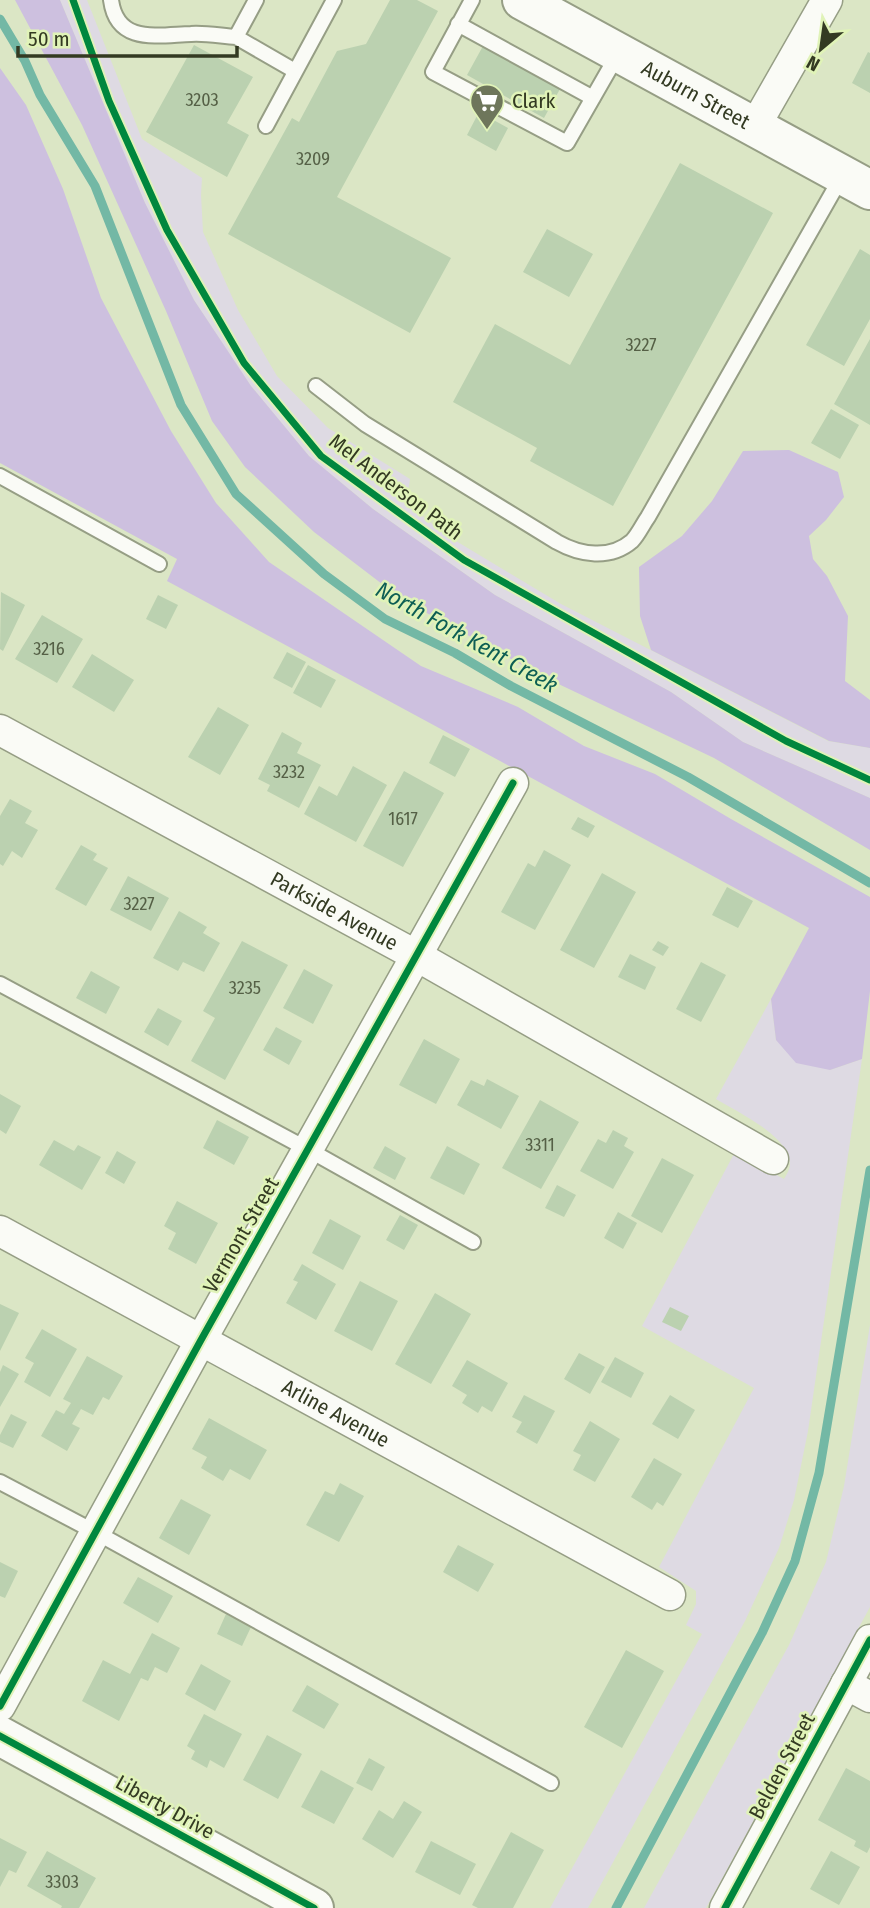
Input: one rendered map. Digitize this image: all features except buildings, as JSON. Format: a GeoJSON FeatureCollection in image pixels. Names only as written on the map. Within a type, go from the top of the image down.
{"type":"FeatureCollection","features":[{"type":"Feature","properties":{"kind":"main road","name":"Auburn Street"},"geometry":{"type":"LineString","coordinates":[[522,0],[856,182]]}},
{"type":"Feature","properties":{"kind":"main road","name":"Liberty Drive"},"geometry":{"type":"LineString","coordinates":[[0,1736],[314,1908]]}},
{"type":"Feature","properties":{"kind":"street"},"geometry":{"type":"LineString","coordinates":[[755,126],[827,0]]}},
{"type":"Feature","properties":{"kind":"street","name":"Parkside Avenue"},"geometry":{"type":"LineString","coordinates":[[0,730],[417,956],[773,1159]]}},
{"type":"Feature","properties":{"kind":"street","name":"Vermont Street"},"geometry":{"type":"LineString","coordinates":[[0,1706],[201,1340],[513,783]]}},
{"type":"Feature","properties":{"kind":"street","name":"Arline Avenue"},"geometry":{"type":"LineString","coordinates":[[0,1231],[670,1595]]}},
{"type":"Feature","properties":{"kind":"street","name":"Belden Street"},"geometry":{"type":"LineString","coordinates":[[724,1908],[858,1690],[870,1640]]}},
{"type":"Feature","properties":{"kind":"lane"},"geometry":{"type":"LineString","coordinates":[[111,0],[118,22],[133,33],[156,37],[192,34],[236,37],[295,71]]}},
{"type":"Feature","properties":{"kind":"lane"},"geometry":{"type":"LineString","coordinates":[[236,37],[256,0]]}},
{"type":"Feature","properties":{"kind":"lane"},"geometry":{"type":"LineString","coordinates":[[266,126],[334,0]]}},
{"type":"Feature","properties":{"kind":"lane"},"geometry":{"type":"LineString","coordinates":[[472,0],[433,72],[567,144],[619,53]]}},
{"type":"Feature","properties":{"kind":"lane"},"geometry":{"type":"LineString","coordinates":[[458,24],[593,98]]}},
{"type":"Feature","properties":{"kind":"lane"},"geometry":{"type":"LineString","coordinates":[[316,386],[365,424],[557,542],[581,552],[612,552],[632,540],[648,517],[856,182]]}},
{"type":"Feature","properties":{"kind":"lane"},"geometry":{"type":"LineString","coordinates":[[0,476],[159,564]]}},
{"type":"Feature","properties":{"kind":"lane"},"geometry":{"type":"LineString","coordinates":[[0,984],[473,1241]]}},
{"type":"Feature","properties":{"kind":"lane"},"geometry":{"type":"LineString","coordinates":[[0,1482],[551,1783]]}},
{"type":"Feature","properties":{"kind":"shaded area"},"geometry":{"type":"Polygon","coordinates":[[[15,0],[60,0],[145,203],[194,300],[251,386],[309,456],[373,509],[495,595],[671,692],[743,742],[870,798],[870,850],[714,758],[548,679],[403,600],[314,532],[245,467],[212,421],[166,311],[82,125],[15,0]]]}},
{"type":"Feature","properties":{"kind":"shaded area"},"geometry":{"type":"Polygon","coordinates":[[[60,0],[87,0],[142,139],[202,178],[203,232],[238,310],[277,376],[328,428],[410,479],[406,504],[451,538],[561,604],[828,741],[870,748],[870,798],[743,742],[671,692],[495,595],[373,509],[309,456],[251,386],[194,300],[145,203],[60,0]]]}},
{"type":"Feature","properties":{"kind":"shaded area"},"geometry":{"type":"Polygon","coordinates":[[[0,68],[26,105],[63,189],[101,298],[171,431],[216,503],[269,562],[421,666],[518,707],[584,746],[655,774],[870,897],[870,991],[862,1059],[830,1070],[796,1063],[776,1040],[771,999],[809,928],[167,581],[177,559],[0,463],[0,68]]]}},
{"type":"Feature","properties":{"kind":"shaded area"},"geometry":{"type":"Polygon","coordinates":[[[789,450],[838,472],[844,497],[809,536],[813,559],[827,576],[848,616],[845,681],[870,700],[870,748],[829,741],[651,650],[640,616],[639,567],[682,536],[712,501],[743,451],[789,450]]]}},
{"type":"Feature","properties":{"kind":"shaded area"},"geometry":{"type":"Polygon","coordinates":[[[771,999],[776,1040],[830,1070],[862,1059],[808,1431],[794,1500],[779,1548],[745,1621],[588,1908],[550,1908],[702,1634],[686,1625],[696,1604],[696,1591],[659,1567],[754,1388],[642,1326],[735,1152],[784,1179],[789,1170],[788,1154],[772,1135],[716,1099],[771,999]]]}},
{"type":"Feature","properties":{"kind":"shaded area"},"geometry":{"type":"Polygon","coordinates":[[[870,1325],[870,1607],[706,1908],[644,1908],[789,1645],[826,1562],[844,1486],[870,1325]]]}},
{"type":"Feature","properties":{"kind":"waterway","name":"North Fork Kent Creek"},"geometry":{"type":"LineString","coordinates":[[0,19],[25,61],[40,95],[95,186],[181,405],[236,494],[324,574],[385,619],[455,653],[511,686],[688,777],[870,883]]}},
{"type":"Feature","properties":{"kind":"waterway"},"geometry":{"type":"LineString","coordinates":[[616,1908],[762,1633],[795,1561],[819,1473],[870,1170]]}},
{"type":"Feature","properties":{"kind":"cycle path","name":"Mel Anderson Path"},"geometry":{"type":"LineString","coordinates":[[73,0],[109,101],[167,230],[244,363],[321,456],[464,560],[786,741],[870,780]]}},
{"type":"Feature","properties":{"kind":"cycle path"},"geometry":{"type":"LineString","coordinates":[[0,1706],[201,1340],[513,783]]}},
{"type":"Feature","properties":{"kind":"cycle path"},"geometry":{"type":"LineString","coordinates":[[725,1908],[870,1640]]}},
{"type":"Feature","properties":{"kind":"cycle path"},"geometry":{"type":"LineString","coordinates":[[0,1736],[314,1908]]}},
{"type":"Feature","properties":{"kind":"place","name":"Clark"},"geometry":{"type":"Point","coordinates":[487,131]}}]}
